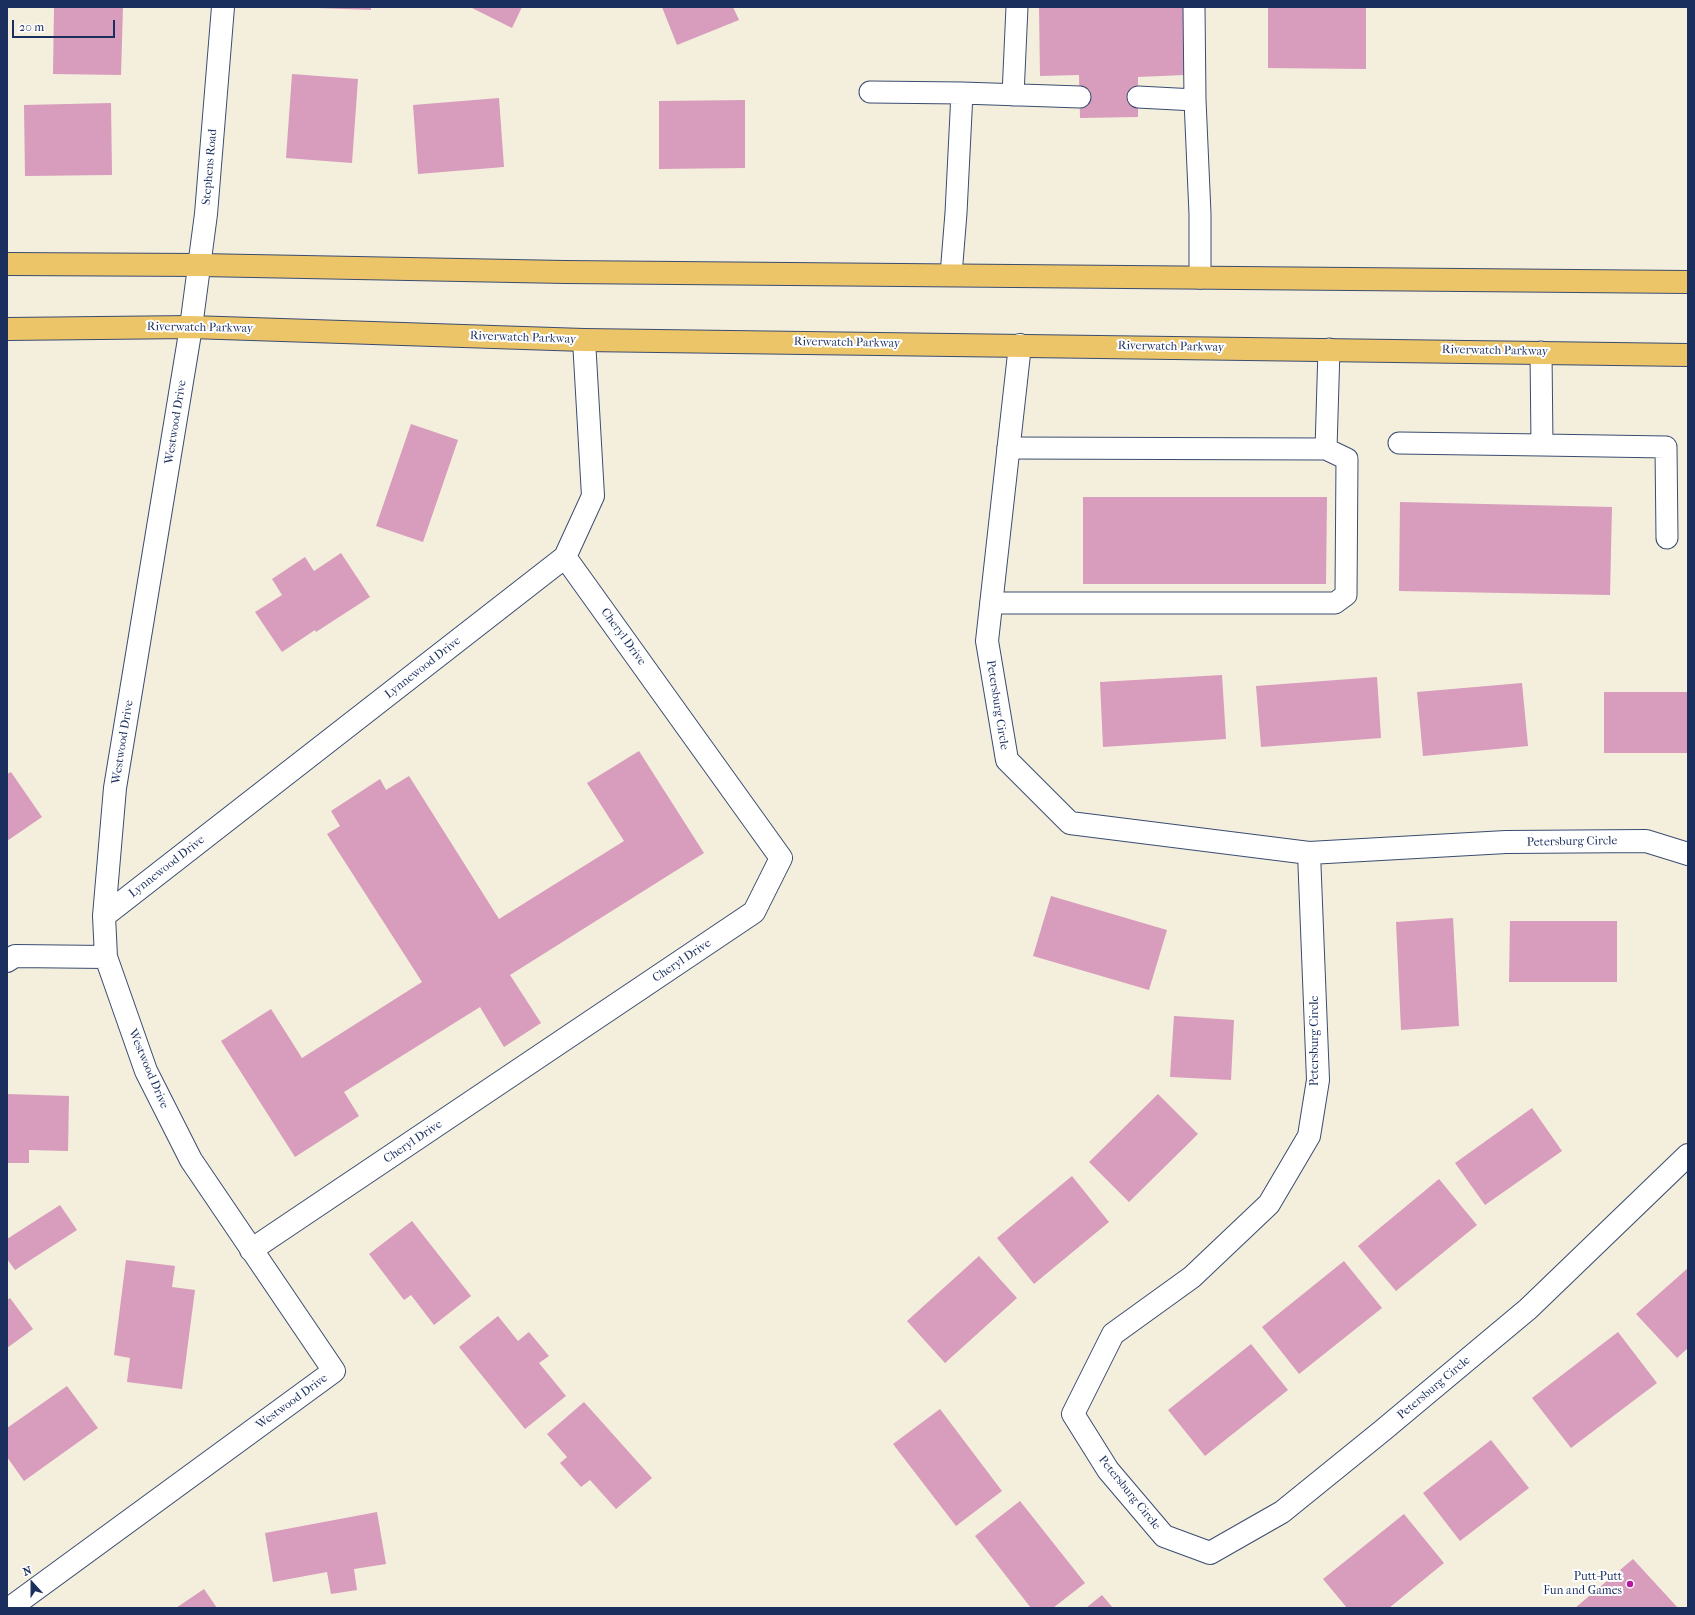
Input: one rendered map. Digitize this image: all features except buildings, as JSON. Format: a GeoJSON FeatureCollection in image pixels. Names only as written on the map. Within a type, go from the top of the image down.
{"type":"FeatureCollection","features":[{"type":"Feature","properties":{"kind":"main road"},"geometry":{"type":"LineString","coordinates":[[7,264],[200,265],[565,272],[1688,282]]}},
{"type":"Feature","properties":{"kind":"main road","name":"Riverwatch Parkway"},"geometry":{"type":"LineString","coordinates":[[7,329],[191,327],[584,340],[1688,354]]}},
{"type":"Feature","properties":{"kind":"street","name":"Stephens Road"},"geometry":{"type":"LineString","coordinates":[[191,327],[206,214],[223,7]]}},
{"type":"Feature","properties":{"kind":"street","name":"Westwood Drive"},"geometry":{"type":"LineString","coordinates":[[10,1608],[334,1371],[191,1160],[150,1078],[131,1031],[106,957],[104,916],[115,788],[191,327]]}},
{"type":"Feature","properties":{"kind":"street","name":"Lynnewood Drive"},"geometry":{"type":"LineString","coordinates":[[104,916],[565,557],[593,496],[584,340]]}},
{"type":"Feature","properties":{"kind":"street","name":"Petersburg Circle"},"geometry":{"type":"LineString","coordinates":[[1020,345],[987,641],[1007,760],[1070,823],[1309,853],[1506,842],[1646,841],[1688,854]]}},
{"type":"Feature","properties":{"kind":"street","name":"Cheryl Drive"},"geometry":{"type":"LineString","coordinates":[[251,1250],[754,912],[782,858],[565,557]]}},
{"type":"Feature","properties":{"kind":"street","name":"Petersburg Circle"},"geometry":{"type":"LineString","coordinates":[[1309,853],[1318,1080],[1309,1136],[1269,1204],[1192,1277],[1113,1334],[1074,1414],[1108,1470],[1164,1536],[1210,1553],[1282,1512],[1528,1309],[1688,1155]]}},
{"type":"Feature","properties":{"kind":"street"},"geometry":{"type":"LineString","coordinates":[[7,961],[15,956],[106,957]]}},
{"type":"Feature","properties":{"kind":"lane"},"geometry":{"type":"LineString","coordinates":[[1013,95],[1017,7]]}},
{"type":"Feature","properties":{"kind":"lane"},"geometry":{"type":"LineString","coordinates":[[1194,7],[1195,100],[1200,214],[1200,278]]}},
{"type":"Feature","properties":{"kind":"lane"},"geometry":{"type":"LineString","coordinates":[[870,92],[1080,97]]}},
{"type":"Feature","properties":{"kind":"lane"},"geometry":{"type":"LineString","coordinates":[[951,275],[956,213],[962,93]]}},
{"type":"Feature","properties":{"kind":"lane"},"geometry":{"type":"LineString","coordinates":[[1138,98],[1195,100]]}},
{"type":"Feature","properties":{"kind":"lane"},"geometry":{"type":"LineString","coordinates":[[1326,449],[1329,349]]}},
{"type":"Feature","properties":{"kind":"lane"},"geometry":{"type":"LineString","coordinates":[[1541,352],[1542,446]]}},
{"type":"Feature","properties":{"kind":"lane"},"geometry":{"type":"LineString","coordinates":[[1399,443],[1666,447],[1666,538]]}},
{"type":"Feature","properties":{"kind":"lane"},"geometry":{"type":"LineString","coordinates":[[991,603],[1335,603],[1346,595],[1347,459],[1326,449],[1008,448]]}},
{"type":"Feature","properties":{"kind":"place","name":"Putt-Putt Fun and Games"},"geometry":{"type":"Point","coordinates":[1630,1584]}}]}
